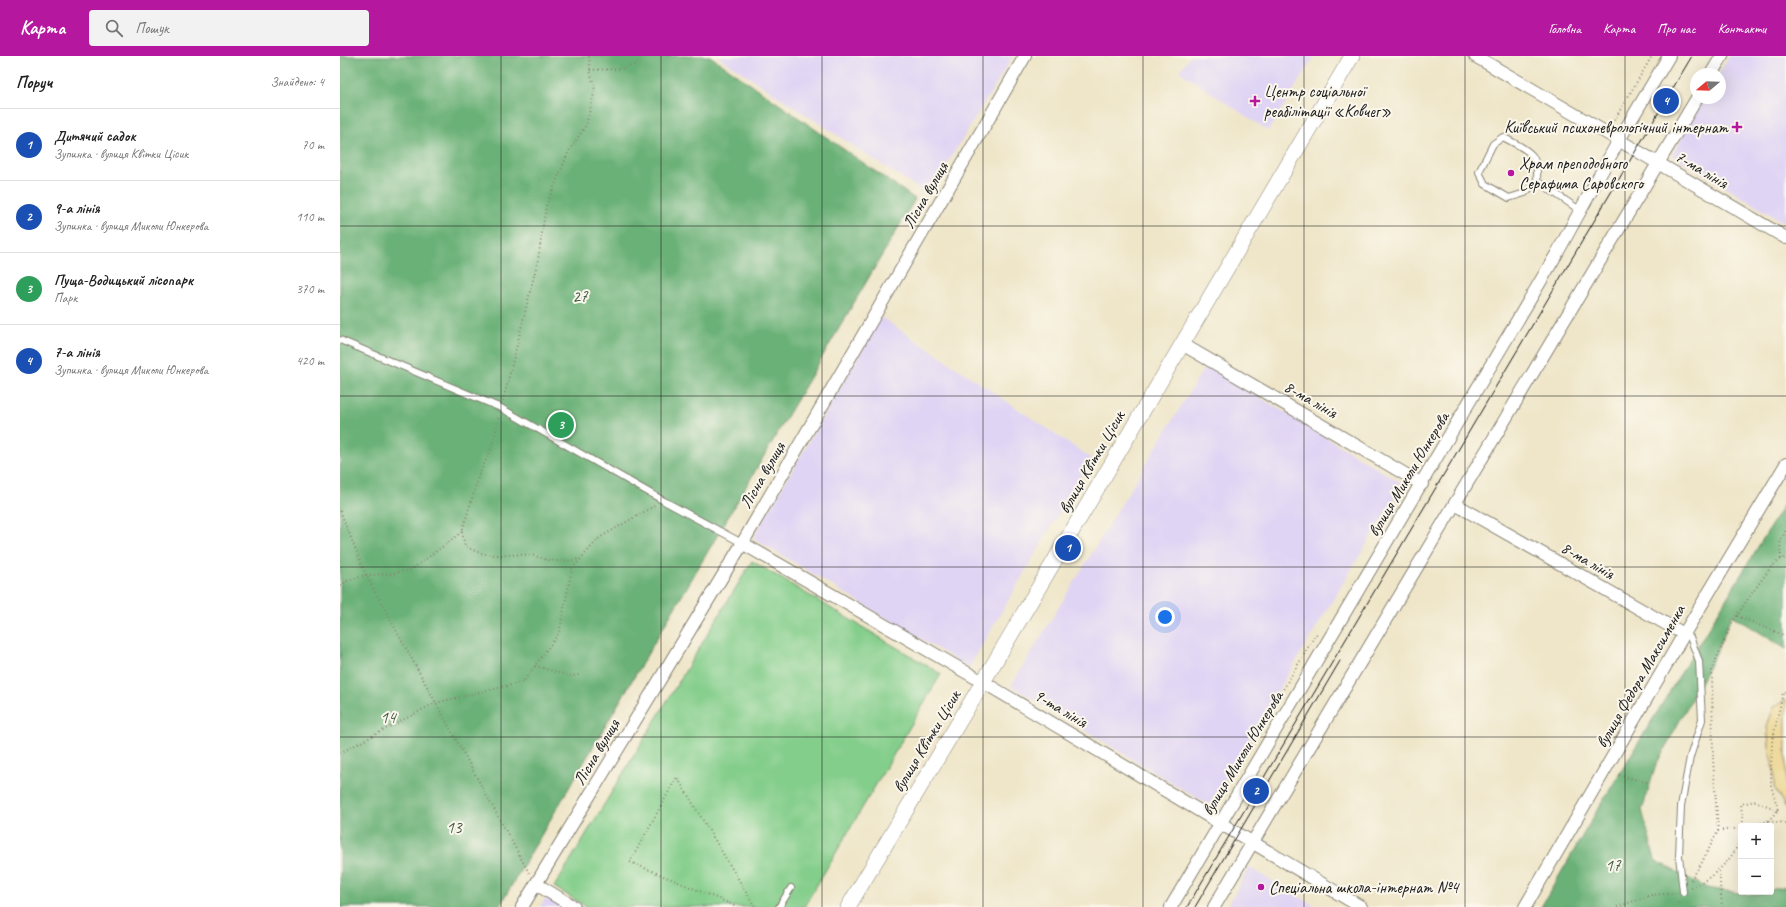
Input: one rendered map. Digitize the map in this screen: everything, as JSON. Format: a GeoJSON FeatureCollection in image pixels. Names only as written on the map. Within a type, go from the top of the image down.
{"type":"FeatureCollection","features":[{"type":"Feature","properties":{"kind":"street","name":"Лісна вулиця"},"geometry":{"type":"LineString","coordinates":[[522,907],[742,542],[1025,56]]}},
{"type":"Feature","properties":{"kind":"street","name":"вулиця Квітки Цісик"},"geometry":{"type":"LineString","coordinates":[[848,907],[983,682],[1352,56]]}},
{"type":"Feature","properties":{"kind":"street","name":"7-ма лінія"},"geometry":{"type":"LineString","coordinates":[[1475,56],[1786,238]]}},
{"type":"Feature","properties":{"kind":"street","name":"вулиця Миколи Юнкерова"},"geometry":{"type":"LineString","coordinates":[[1171,907],[1422,484],[1581,211],[1669,56]]}},
{"type":"Feature","properties":{"kind":"street"},"geometry":{"type":"LineString","coordinates":[[1715,68],[1722,56]]}},
{"type":"Feature","properties":{"kind":"street"},"geometry":{"type":"LineString","coordinates":[[1214,907],[1693,104]]}},
{"type":"Feature","properties":{"kind":"street","name":"8-ма лінія"},"geometry":{"type":"LineString","coordinates":[[1182,344],[1422,484]]}},
{"type":"Feature","properties":{"kind":"street","name":"вулиця Федора Максименка"},"geometry":{"type":"LineString","coordinates":[[1525,907],[1684,634],[1786,464]]}},
{"type":"Feature","properties":{"kind":"street","name":"8-ма лінія"},"geometry":{"type":"LineString","coordinates":[[1455,504],[1684,634]]}},
{"type":"Feature","properties":{"kind":"street","name":"9-та лінія"},"geometry":{"type":"LineString","coordinates":[[742,542],[1221,822],[1361,907]]}},
{"type":"Feature","properties":{"kind":"street"},"geometry":{"type":"LineString","coordinates":[[536,884],[574,907]]}},
{"type":"Feature","properties":{"kind":"lane"},"geometry":{"type":"LineString","coordinates":[[1503,137],[1532,154],[1538,165],[1538,181],[1525,193],[1509,198],[1485,184],[1479,172],[1492,144],[1503,137]]}},
{"type":"Feature","properties":{"kind":"lane"},"geometry":{"type":"LineString","coordinates":[[1538,181],[1581,211]]}},
{"type":"Feature","properties":{"kind":"lane"},"geometry":{"type":"LineString","coordinates":[[340,340],[501,408],[664,501],[742,542]]}},
{"type":"Feature","properties":{"kind":"lane"},"geometry":{"type":"LineString","coordinates":[[1683,892],[1679,856],[1681,806],[1690,757],[1702,720],[1699,661],[1690,637],[1684,634]]}},
{"type":"Feature","properties":{"kind":"lane"},"geometry":{"type":"LineString","coordinates":[[779,907],[791,888]]}},
{"type":"Feature","properties":{"kind":"path"},"geometry":{"type":"LineString","coordinates":[[582,558],[565,562],[529,555],[501,556],[478,553],[465,546],[462,532],[479,475],[492,447],[509,371],[538,260],[546,206],[569,151],[586,125],[595,90],[590,70],[589,56]]}},
{"type":"Feature","properties":{"kind":"path"},"geometry":{"type":"LineString","coordinates":[[590,70],[621,69],[641,62]]}},
{"type":"Feature","properties":{"kind":"path"},"geometry":{"type":"LineString","coordinates":[[340,753],[435,702],[523,682],[559,632],[572,569],[599,538],[664,501]]}},
{"type":"Feature","properties":{"kind":"path"},"geometry":{"type":"LineString","coordinates":[[340,511],[366,575],[536,884]]}},
{"type":"Feature","properties":{"kind":"path"},"geometry":{"type":"LineString","coordinates":[[1781,559],[1780,544],[1786,529]]}},
{"type":"Feature","properties":{"kind":"path"},"geometry":{"type":"LineString","coordinates":[[340,585],[347,581],[366,575],[390,574],[411,570],[462,532]]}},
{"type":"Feature","properties":{"kind":"path"},"geometry":{"type":"LineString","coordinates":[[1676,907],[1718,831],[1714,759],[1712,669],[1724,640],[1737,616],[1771,567],[1781,559],[1786,558]]}},
{"type":"Feature","properties":{"kind":"path"},"geometry":{"type":"LineString","coordinates":[[1737,616],[1786,636]]}},
{"type":"Feature","properties":{"kind":"path"},"geometry":{"type":"LineString","coordinates":[[1209,815],[1316,634],[1328,642]]}},
{"type":"Feature","properties":{"kind":"path"},"geometry":{"type":"LineString","coordinates":[[535,666],[571,676],[580,675]]}},
{"type":"Feature","properties":{"kind":"path"},"geometry":{"type":"LineString","coordinates":[[1778,810],[1771,785],[1772,742],[1783,693],[1786,692]]}},
{"type":"Feature","properties":{"kind":"path"},"geometry":{"type":"LineString","coordinates":[[1619,775],[1650,783]]}},
{"type":"Feature","properties":{"kind":"path"},"geometry":{"type":"LineString","coordinates":[[738,907],[630,862],[677,777],[755,907]]}},
{"type":"Feature","properties":{"kind":"path"},"geometry":{"type":"LineString","coordinates":[[1742,823],[1741,804],[1755,801],[1778,810]]}},
{"type":"Feature","properties":{"kind":"path"},"geometry":{"type":"LineString","coordinates":[[1768,821],[1778,810]]}},
{"type":"Feature","properties":{"kind":"path"},"geometry":{"type":"LineString","coordinates":[[1760,823],[1768,821],[1786,823]]}},
{"type":"Feature","properties":{"kind":"path"},"geometry":{"type":"LineString","coordinates":[[1718,831],[1738,828]]}},
{"type":"Feature","properties":{"kind":"path"},"geometry":{"type":"LineString","coordinates":[[1617,907],[1651,895],[1683,892],[1704,882],[1719,871],[1738,845]]}},
{"type":"Feature","properties":{"kind":"path"},"geometry":{"type":"LineString","coordinates":[[1719,871],[1722,907]]}},
{"type":"Feature","properties":{"kind":"shaded area"},"geometry":{"type":"Polygon","coordinates":[[[717,56],[1013,56],[928,195],[717,56]]]}},
{"type":"Feature","properties":{"kind":"shaded area","name":"Центр соціальної реабілітації «Ковчег»"},"geometry":{"type":"Polygon","coordinates":[[[1191,56],[1315,56],[1268,131],[1179,71],[1191,56]]]}},
{"type":"Feature","properties":{"kind":"shaded area","name":"Київський психоневрологічний інтернат"},"geometry":{"type":"Polygon","coordinates":[[[1729,56],[1786,56],[1786,224],[1672,155],[1702,104],[1726,104],[1726,68],[1722,68],[1729,56]]]}},
{"type":"Feature","properties":{"kind":"shaded area"},"geometry":{"type":"Polygon","coordinates":[[[881,317],[1091,458],[969,668],[753,538],[881,317]]]}},
{"type":"Feature","properties":{"kind":"shaded area"},"geometry":{"type":"Polygon","coordinates":[[[1206,365],[1403,484],[1209,805],[1011,686],[1206,365]]]}},
{"type":"Feature","properties":{"kind":"shaded area","name":"Спеціальна школа-інтернат №4"},"geometry":{"type":"Polygon","coordinates":[[[1250,868],[1317,907],[1227,907],[1250,868]]]}},
{"type":"Feature","properties":{"kind":"shaded area"},"geometry":{"type":"Polygon","coordinates":[[[547,895],[567,907],[540,907],[547,895]]]}},
{"type":"Feature","properties":{"kind":"green space","name":"27"},"geometry":{"type":"Polygon","coordinates":[[[340,56],[710,56],[915,199],[499,907],[340,907],[340,56]]]}},
{"type":"Feature","properties":{"kind":"green space","name":"17"},"geometry":{"type":"Polygon","coordinates":[[[1786,501],[1786,649],[1732,615],[1716,653],[1656,765],[1642,810],[1655,860],[1707,888],[1738,893],[1738,895],[1774,895],[1774,889],[1786,886],[1786,907],[1541,907],[1601,804],[1786,501]]]}},
{"type":"Feature","properties":{"kind":"green space"},"geometry":{"type":"Polygon","coordinates":[[[752,561],[941,674],[804,907],[587,907],[554,887],[752,561]]]}},
{"type":"Feature","properties":{"kind":"sand"},"geometry":{"type":"Polygon","coordinates":[[[1786,700],[1786,808],[1774,787],[1774,769],[1770,755],[1767,726],[1774,707],[1786,700]]]}},
{"type":"Feature","properties":{"kind":"tram line"},"geometry":{"type":"LineString","coordinates":[[1187,907],[1692,56]]}},
{"type":"Feature","properties":{"kind":"tram line"},"geometry":{"type":"LineString","coordinates":[[1195,907],[1340,661]]}},
{"type":"Feature","properties":{"kind":"place","name":"Центр соціальної реабілітації «Ковчег»"},"geometry":{"type":"Point","coordinates":[1255,101]}},
{"type":"Feature","properties":{"kind":"place","name":"7-а лінія"},"geometry":{"type":"Point","coordinates":[1666,101]}},
{"type":"Feature","properties":{"kind":"place","name":"Київський психоневрологічний інтернат"},"geometry":{"type":"Point","coordinates":[1737,127]}},
{"type":"Feature","properties":{"kind":"place","name":"Храм преподобного Серафима Саровского"},"geometry":{"type":"Point","coordinates":[1511,173]}},
{"type":"Feature","properties":{"kind":"place","name":"Пуща-Водицький лісопарк"},"geometry":{"type":"Point","coordinates":[561,425]}},
{"type":"Feature","properties":{"kind":"place","name":"Дитячий садок"},"geometry":{"type":"Point","coordinates":[1068,548]}},
{"type":"Feature","properties":{"kind":"place","name":"9-а лінія"},"geometry":{"type":"Point","coordinates":[1256,791]}},
{"type":"Feature","properties":{"kind":"place","name":"Спеціальна школа-інтернат №4"},"geometry":{"type":"Point","coordinates":[1261,887]}},
{"type":"Feature","properties":{"kind":"park label","name":"14"},"geometry":{"type":"Point","coordinates":[388,717]}},
{"type":"Feature","properties":{"kind":"park label","name":"13"},"geometry":{"type":"Point","coordinates":[454,827]}}]}
